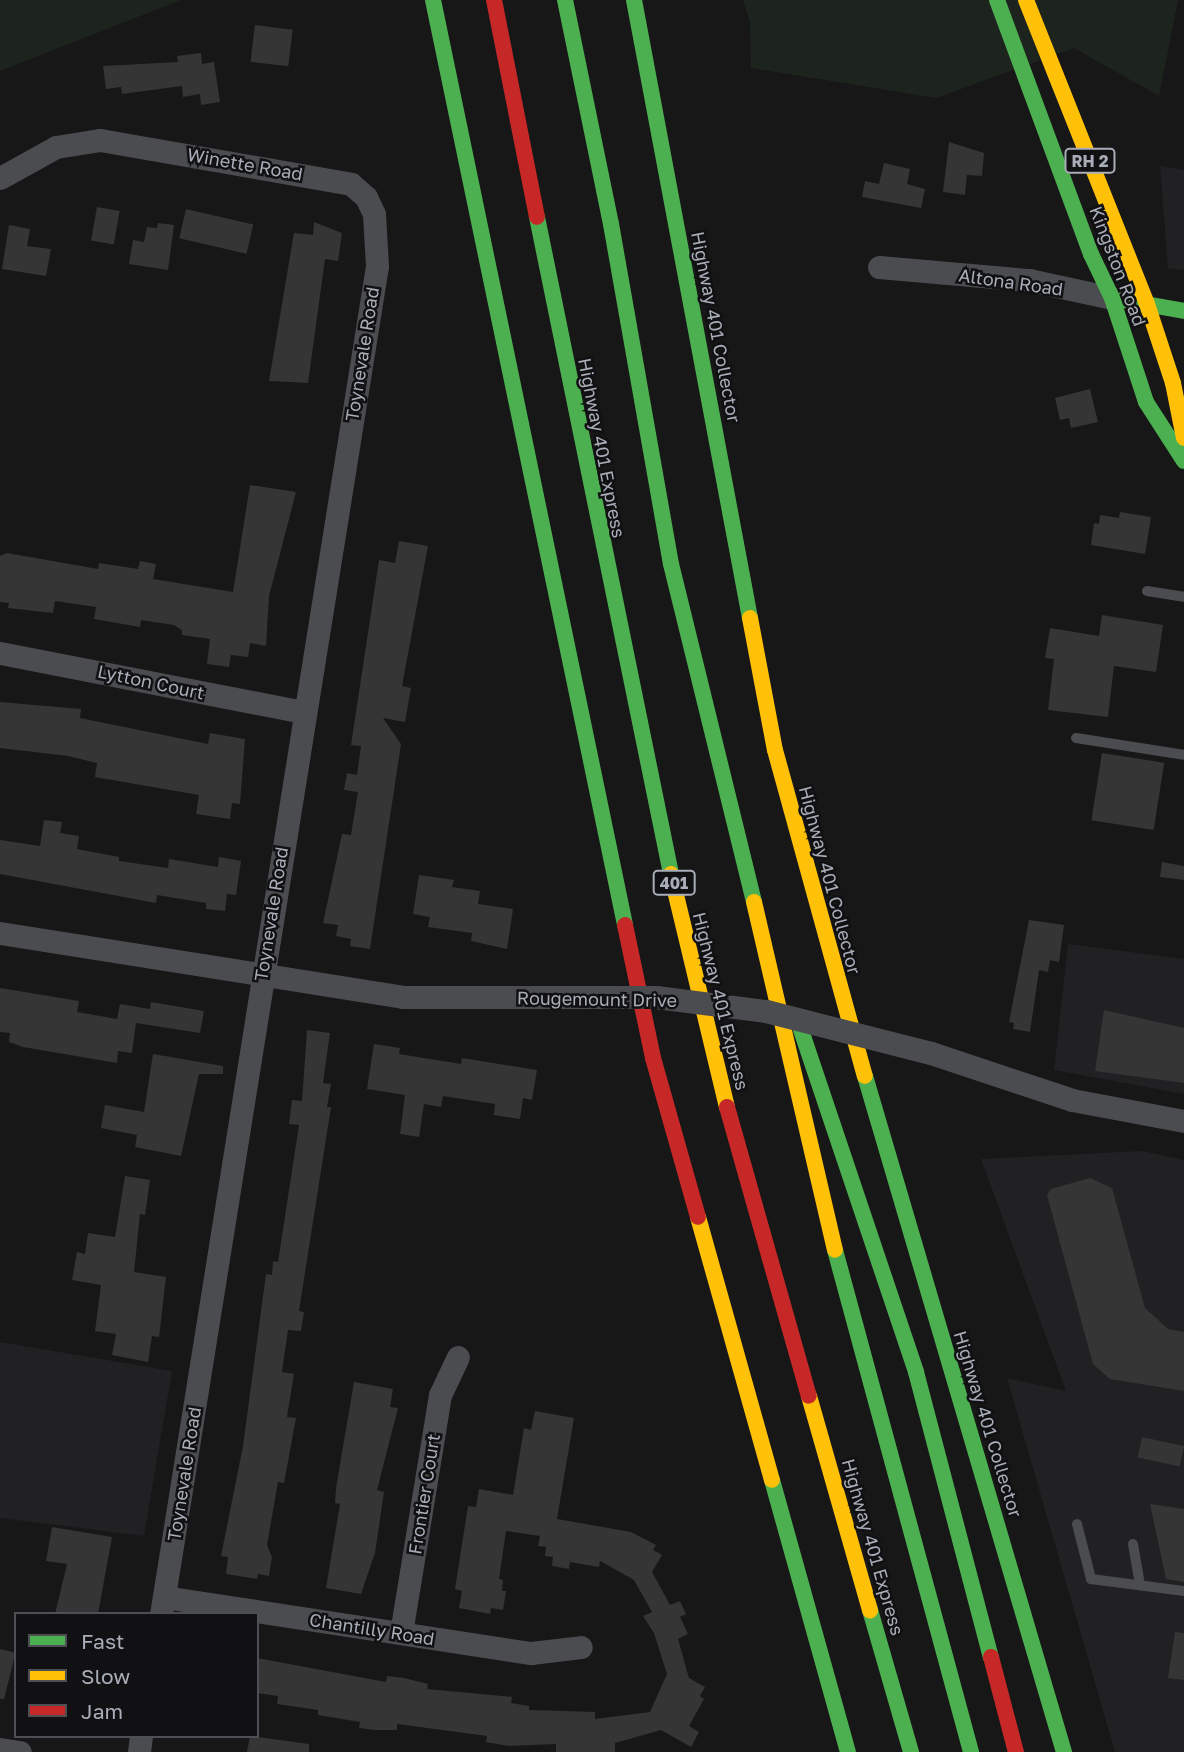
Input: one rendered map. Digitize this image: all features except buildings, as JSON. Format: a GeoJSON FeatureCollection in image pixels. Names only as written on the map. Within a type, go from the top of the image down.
{"type":"FeatureCollection","features":[{"type":"Feature","properties":{"kind":"main road"},"geometry":{"type":"LineString","coordinates":[[433,0],[653,1058],[848,1752]]}},
{"type":"Feature","properties":{"kind":"main road","name":"Highway 401 Express"},"geometry":{"type":"LineString","coordinates":[[494,0],[618,630],[709,1045],[911,1752]]}},
{"type":"Feature","properties":{"kind":"main road"},"geometry":{"type":"LineString","coordinates":[[565,0],[611,224],[671,564],[841,1277],[971,1752]]}},
{"type":"Feature","properties":{"kind":"main road","name":"Highway 401 Collector"},"geometry":{"type":"LineString","coordinates":[[634,0],[775,750],[865,1077],[1064,1752]]}},
{"type":"Feature","properties":{"kind":"main road","name":"Kingston Road"},"geometry":{"type":"LineString","coordinates":[[997,0],[1091,254],[1112,298],[1146,402],[1184,461]]}},
{"type":"Feature","properties":{"kind":"main road","name":"Kingston Road"},"geometry":{"type":"LineString","coordinates":[[1026,0],[1147,304],[1173,383],[1184,438]]}},
{"type":"Feature","properties":{"kind":"main road","name":"Altona Road"},"geometry":{"type":"LineString","coordinates":[[1112,298],[1184,311]]}},
{"type":"Feature","properties":{"kind":"main road"},"geometry":{"type":"LineString","coordinates":[[762,937],[821,1081],[916,1372],[1016,1752]]}},
{"type":"Feature","properties":{"kind":"street","name":"Winette Road"},"geometry":{"type":"LineString","coordinates":[[0,178],[56,148],[100,140],[351,184],[366,197],[374,214]]}},
{"type":"Feature","properties":{"kind":"street","name":"Toynevale Road"},"geometry":{"type":"LineString","coordinates":[[163,1605],[303,712],[377,266],[374,214]]}},
{"type":"Feature","properties":{"kind":"street","name":"Altona Road"},"geometry":{"type":"LineString","coordinates":[[879,267],[1028,280],[1112,298]]}},
{"type":"Feature","properties":{"kind":"street","name":"Lytton Court"},"geometry":{"type":"LineString","coordinates":[[0,653],[303,712]]}},
{"type":"Feature","properties":{"kind":"street","name":"Rougemount Drive"},"geometry":{"type":"LineString","coordinates":[[0,933],[403,997],[656,997],[740,1007],[931,1053],[1072,1100],[1184,1121]]}},
{"type":"Feature","properties":{"kind":"street","name":"Frontier Court"},"geometry":{"type":"LineString","coordinates":[[401,1633],[440,1395],[457,1357]]}},
{"type":"Feature","properties":{"kind":"street","name":"Chantilly Road"},"geometry":{"type":"LineString","coordinates":[[163,1605],[222,1612]]}},
{"type":"Feature","properties":{"kind":"street","name":"Chantilly Road"},"geometry":{"type":"LineString","coordinates":[[259,1616],[401,1633],[531,1653],[580,1647]]}},
{"type":"Feature","properties":{"kind":"street"},"geometry":{"type":"LineString","coordinates":[[0,1749],[20,1752]]}},
{"type":"Feature","properties":{"kind":"lane"},"geometry":{"type":"LineString","coordinates":[[1147,592],[1184,597]]}},
{"type":"Feature","properties":{"kind":"lane"},"geometry":{"type":"LineString","coordinates":[[1076,738],[1184,755]]}},
{"type":"Feature","properties":{"kind":"lane"},"geometry":{"type":"LineString","coordinates":[[1077,1524],[1091,1579],[1184,1591]]}},
{"type":"Feature","properties":{"kind":"lane"},"geometry":{"type":"LineString","coordinates":[[1133,1544],[1140,1585]]}},
{"type":"Feature","properties":{"kind":"shaded area"},"geometry":{"type":"Polygon","coordinates":[[[0,0],[181,0],[0,71],[0,0]]]}},
{"type":"Feature","properties":{"kind":"shaded area"},"geometry":{"type":"Polygon","coordinates":[[[743,0],[1178,0],[1159,96],[1074,48],[936,98],[751,68],[750,22],[743,0]]]}},
{"type":"Feature","properties":{"kind":"shaded area"},"geometry":{"type":"Polygon","coordinates":[[[1160,166],[1184,170],[1184,270],[1168,268],[1160,166]]]}},
{"type":"Feature","properties":{"kind":"shaded area"},"geometry":{"type":"Polygon","coordinates":[[[1068,944],[1184,959],[1184,1094],[1054,1070],[1068,944]]]}},
{"type":"Feature","properties":{"kind":"shaded area"},"geometry":{"type":"Polygon","coordinates":[[[1142,1151],[1184,1160],[1184,1752],[1115,1752],[1007,1378],[1066,1391],[981,1159],[1142,1151]]]}},
{"type":"Feature","properties":{"kind":"shaded area"},"geometry":{"type":"Polygon","coordinates":[[[0,1342],[172,1371],[144,1536],[0,1518],[0,1342]]]}},
{"type":"Feature","properties":{"kind":"traffic: fast"},"geometry":{"type":"LineString","coordinates":[[433,0],[625,925]]}},
{"type":"Feature","properties":{"kind":"traffic: fast"},"geometry":{"type":"LineString","coordinates":[[565,0],[611,224],[671,564],[754,902]]}},
{"type":"Feature","properties":{"kind":"traffic: fast"},"geometry":{"type":"LineString","coordinates":[[634,0],[750,618]]}},
{"type":"Feature","properties":{"kind":"traffic: fast"},"geometry":{"type":"LineString","coordinates":[[997,0],[1091,254],[1112,298],[1146,402],[1184,461]]}},
{"type":"Feature","properties":{"kind":"traffic: fast"},"geometry":{"type":"LineString","coordinates":[[537,217],[671,874]]}},
{"type":"Feature","properties":{"kind":"traffic: fast"},"geometry":{"type":"LineString","coordinates":[[1123,300],[1184,311]]}},
{"type":"Feature","properties":{"kind":"traffic: fast"},"geometry":{"type":"LineString","coordinates":[[801,1030],[916,1372],[991,1657]]}},
{"type":"Feature","properties":{"kind":"traffic: fast"},"geometry":{"type":"LineString","coordinates":[[865,1076],[1064,1752]]}},
{"type":"Feature","properties":{"kind":"traffic: fast"},"geometry":{"type":"LineString","coordinates":[[835,1250],[971,1752]]}},
{"type":"Feature","properties":{"kind":"traffic: fast"},"geometry":{"type":"LineString","coordinates":[[772,1480],[848,1752]]}},
{"type":"Feature","properties":{"kind":"traffic: fast"},"geometry":{"type":"LineString","coordinates":[[870,1610],[911,1752]]}},
{"type":"Feature","properties":{"kind":"traffic: slow"},"geometry":{"type":"LineString","coordinates":[[1026,0],[1147,304],[1173,383],[1184,438]]}},
{"type":"Feature","properties":{"kind":"traffic: slow"},"geometry":{"type":"LineString","coordinates":[[750,618],[775,750],[865,1076]]}},
{"type":"Feature","properties":{"kind":"traffic: slow"},"geometry":{"type":"LineString","coordinates":[[671,874],[727,1107]]}},
{"type":"Feature","properties":{"kind":"traffic: slow"},"geometry":{"type":"LineString","coordinates":[[754,902],[835,1250]]}},
{"type":"Feature","properties":{"kind":"traffic: slow"},"geometry":{"type":"LineString","coordinates":[[698,1217],[772,1480]]}},
{"type":"Feature","properties":{"kind":"traffic: slow"},"geometry":{"type":"LineString","coordinates":[[809,1396],[870,1610]]}},
{"type":"Feature","properties":{"kind":"traffic: jam"},"geometry":{"type":"LineString","coordinates":[[494,0],[537,217]]}},
{"type":"Feature","properties":{"kind":"traffic: jam"},"geometry":{"type":"LineString","coordinates":[[625,925],[653,1058],[698,1217]]}},
{"type":"Feature","properties":{"kind":"traffic: jam"},"geometry":{"type":"LineString","coordinates":[[727,1107],[809,1396]]}},
{"type":"Feature","properties":{"kind":"traffic: jam"},"geometry":{"type":"LineString","coordinates":[[991,1657],[1016,1752]]}}]}
